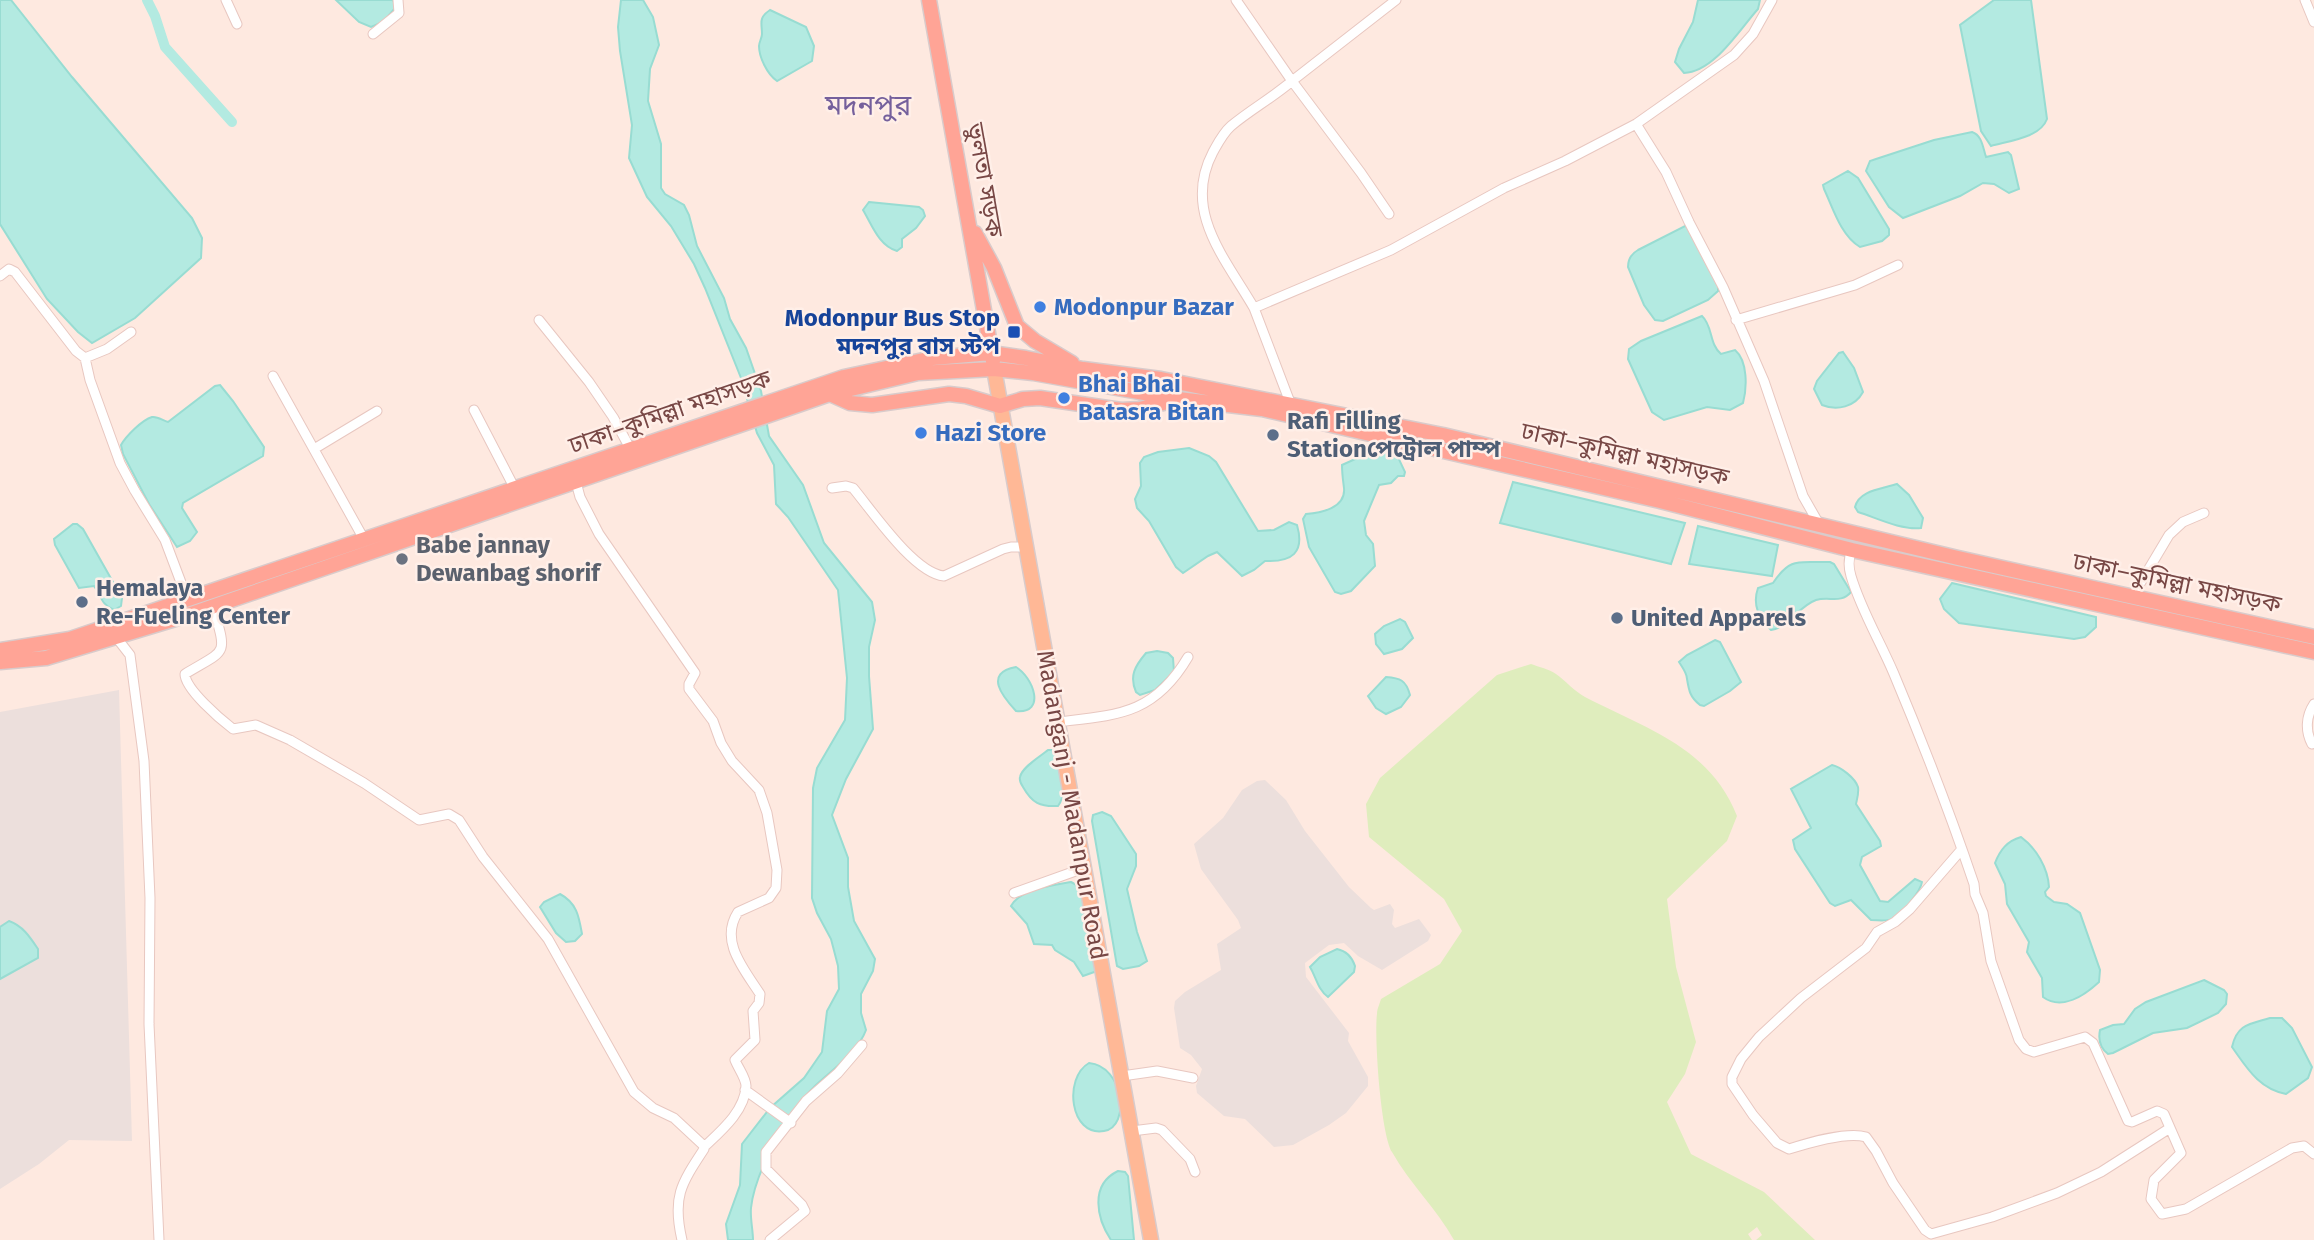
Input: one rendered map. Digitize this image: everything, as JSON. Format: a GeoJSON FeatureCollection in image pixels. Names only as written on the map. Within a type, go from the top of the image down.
{"type":"FeatureCollection","features":[{"type":"Feature","properties":{"kind":"highway","name":"ভুলতা সড়ক"},"geometry":{"type":"LineString","coordinates":[[929,0],[994,369]]}},
{"type":"Feature","properties":{"kind":"highway"},"geometry":{"type":"LineString","coordinates":[[969,223],[994,268],[1017,326],[1035,341],[1083,369]]}},
{"type":"Feature","properties":{"kind":"highway","name":"ঢাকা–কুমিল্লা মহাসড়ক"},"geometry":{"type":"LineString","coordinates":[[774,408],[844,377],[933,358],[991,353],[1027,358],[1083,369],[1161,379],[1443,435],[2132,597],[2314,637]]}},
{"type":"Feature","properties":{"kind":"highway","name":"ঢাকা–কুমিল্লা মহাসড়ক"},"geometry":{"type":"LineString","coordinates":[[0,650],[71,639],[365,541],[513,487],[774,408],[918,373],[994,369],[1033,373],[1178,399],[1262,409],[1378,439],[1660,501],[1852,550],[2314,652]]}},
{"type":"Feature","properties":{"kind":"highway"},"geometry":{"type":"LineString","coordinates":[[830,394],[850,402],[872,405],[949,394],[1000,406],[1023,399],[1040,398],[1121,410],[1140,409],[1178,399]]}},
{"type":"Feature","properties":{"kind":"highway","name":"ঢাকা–কুমিল্লা মহাসড়ক"},"geometry":{"type":"LineString","coordinates":[[0,662],[46,658],[116,638],[576,482],[728,423]]}},
{"type":"Feature","properties":{"kind":"main road","name":"Madanganj - Madanpur Road"},"geometry":{"type":"LineString","coordinates":[[994,369],[1151,1240]]}},
{"type":"Feature","properties":{"kind":"street"},"geometry":{"type":"LineString","coordinates":[[226,0],[237,24]]}},
{"type":"Feature","properties":{"kind":"street"},"geometry":{"type":"LineString","coordinates":[[373,34],[399,13],[398,0]]}},
{"type":"Feature","properties":{"kind":"street"},"geometry":{"type":"LineString","coordinates":[[1236,0],[1390,214]]}},
{"type":"Feature","properties":{"kind":"street"},"geometry":{"type":"LineString","coordinates":[[1291,405],[1254,308],[1209,230],[1202,210],[1204,169],[1222,135],[1231,126],[1272,98],[1396,0]]}},
{"type":"Feature","properties":{"kind":"street"},"geometry":{"type":"LineString","coordinates":[[1254,308],[1391,250],[1504,188],[1636,124],[1734,55],[1753,34],[1772,0]]}},
{"type":"Feature","properties":{"kind":"street"},"geometry":{"type":"LineString","coordinates":[[2305,0],[2314,22]]}},
{"type":"Feature","properties":{"kind":"street"},"geometry":{"type":"LineString","coordinates":[[1636,124],[1678,194],[1689,222],[1723,287],[1764,381],[1803,496],[1819,524]]}},
{"type":"Feature","properties":{"kind":"street"},"geometry":{"type":"LineString","coordinates":[[1737,320],[1855,285],[1898,265]]}},
{"type":"Feature","properties":{"kind":"street"},"geometry":{"type":"LineString","coordinates":[[0,276],[9,269],[15,272],[76,351],[85,358],[90,380],[120,463],[165,540],[188,601]]}},
{"type":"Feature","properties":{"kind":"street"},"geometry":{"type":"LineString","coordinates":[[539,320],[589,382],[631,450]]}},
{"type":"Feature","properties":{"kind":"street"},"geometry":{"type":"LineString","coordinates":[[85,358],[107,349],[131,332]]}},
{"type":"Feature","properties":{"kind":"street"},"geometry":{"type":"LineString","coordinates":[[273,376],[365,541]]}},
{"type":"Feature","properties":{"kind":"street"},"geometry":{"type":"LineString","coordinates":[[314,449],[377,411]]}},
{"type":"Feature","properties":{"kind":"street"},"geometry":{"type":"LineString","coordinates":[[474,411],[513,487]]}},
{"type":"Feature","properties":{"kind":"street"},"geometry":{"type":"LineString","coordinates":[[576,482],[580,497],[599,534],[695,673],[689,689],[713,721],[721,743],[732,761],[759,790],[767,813],[777,870],[776,888],[769,898],[738,912],[730,934],[733,948],[761,998],[753,1011],[755,1040],[735,1060],[746,1085],[743,1100],[729,1123],[704,1147],[685,1177],[677,1204],[677,1220],[682,1240]]}},
{"type":"Feature","properties":{"kind":"street"},"geometry":{"type":"LineString","coordinates":[[832,488],[853,488],[907,553],[937,576],[944,576],[1003,549],[1026,547]]}},
{"type":"Feature","properties":{"kind":"street"},"geometry":{"type":"LineString","coordinates":[[2132,597],[2169,535],[2183,523],[2204,513]]}},
{"type":"Feature","properties":{"kind":"street"},"geometry":{"type":"LineString","coordinates":[[1852,550],[1848,559],[1857,593],[1932,768],[1962,849],[1983,913],[1990,961],[2019,1040],[2026,1049],[2034,1052],[2079,1038],[2090,1040],[2098,1052],[2126,1119],[2132,1122],[2157,1111],[2164,1114],[2181,1153],[2154,1180],[2151,1199],[2162,1213],[2186,1209],[2292,1148],[2304,1146],[2314,1154]]}},
{"type":"Feature","properties":{"kind":"street"},"geometry":{"type":"LineString","coordinates":[[213,606],[222,647],[220,654],[185,674],[186,682],[195,694],[233,729],[256,725],[290,740],[419,820],[449,814],[455,817],[548,939],[634,1092],[653,1108],[674,1118],[704,1147]]}},
{"type":"Feature","properties":{"kind":"street"},"geometry":{"type":"LineString","coordinates":[[116,638],[130,655],[144,761],[150,898],[149,1024],[159,1240]]}},
{"type":"Feature","properties":{"kind":"street"},"geometry":{"type":"LineString","coordinates":[[1057,722],[1110,717],[1134,709],[1157,694],[1174,678],[1188,657]]}},
{"type":"Feature","properties":{"kind":"street"},"geometry":{"type":"LineString","coordinates":[[2312,744],[2307,734],[2307,724],[2314,704]]}},
{"type":"Feature","properties":{"kind":"street"},"geometry":{"type":"LineString","coordinates":[[1962,849],[1910,909],[1877,932],[1866,948],[1801,998],[1747,1051],[1732,1077],[1732,1084],[1753,1115],[1777,1143],[1789,1149],[1850,1136],[1866,1136],[1877,1151],[1893,1184],[1925,1230],[1931,1234],[1992,1217],[2057,1193],[2101,1172],[2170,1128]]}},
{"type":"Feature","properties":{"kind":"street"},"geometry":{"type":"LineString","coordinates":[[1014,893],[1084,868]]}},
{"type":"Feature","properties":{"kind":"street"},"geometry":{"type":"LineString","coordinates":[[770,1240],[805,1212],[802,1205],[766,1169],[766,1152],[806,1101],[838,1073],[862,1045]]}},
{"type":"Feature","properties":{"kind":"street"},"geometry":{"type":"LineString","coordinates":[[1122,1076],[1157,1071],[1193,1078]]}},
{"type":"Feature","properties":{"kind":"street"},"geometry":{"type":"LineString","coordinates":[[745,1090],[791,1123]]}},
{"type":"Feature","properties":{"kind":"street"},"geometry":{"type":"LineString","coordinates":[[1132,1131],[1156,1128],[1162,1130],[1190,1159],[1195,1172]]}},
{"type":"Feature","properties":{"kind":"shaded area"},"geometry":{"type":"Polygon","coordinates":[[[119,690],[132,1141],[69,1140],[39,1164],[0,1189],[0,712],[119,690]]]}},
{"type":"Feature","properties":{"kind":"shaded area"},"geometry":{"type":"Polygon","coordinates":[[[1265,780],[1286,800],[1305,831],[1349,887],[1371,908],[1374,910],[1390,904],[1394,910],[1392,924],[1395,928],[1419,919],[1431,935],[1428,941],[1382,970],[1358,956],[1344,943],[1329,945],[1305,963],[1306,977],[1349,1033],[1348,1041],[1368,1077],[1368,1086],[1346,1113],[1329,1125],[1293,1145],[1274,1147],[1245,1119],[1224,1116],[1197,1093],[1196,1086],[1202,1069],[1191,1055],[1180,1048],[1174,1008],[1175,1001],[1185,992],[1221,970],[1217,944],[1241,928],[1201,869],[1194,844],[1223,818],[1242,790],[1257,781],[1265,780]]]}},
{"type":"Feature","properties":{"kind":"green space"},"geometry":{"type":"Polygon","coordinates":[[[1531,664],[1553,672],[1585,697],[1652,730],[1693,756],[1725,792],[1737,816],[1727,841],[1667,899],[1676,967],[1696,1042],[1685,1074],[1667,1102],[1691,1154],[1764,1192],[1815,1240],[1756,1240],[1762,1235],[1757,1227],[1748,1234],[1752,1240],[1454,1240],[1392,1152],[1379,1085],[1376,1026],[1381,999],[1440,964],[1462,931],[1444,899],[1369,837],[1366,804],[1380,778],[1497,675],[1531,664]]]}},
{"type":"Feature","properties":{"kind":"water"},"geometry":{"type":"Polygon","coordinates":[[[0,0],[11,0],[72,77],[192,218],[202,238],[201,258],[135,318],[92,343],[47,299],[0,224],[0,0]]]}},
{"type":"Feature","properties":{"kind":"water"},"geometry":{"type":"Polygon","coordinates":[[[336,0],[393,0],[396,7],[383,22],[371,27],[359,22],[336,0]]]}},
{"type":"Feature","properties":{"kind":"water"},"geometry":{"type":"Polygon","coordinates":[[[621,0],[643,0],[653,17],[659,45],[650,69],[648,101],[661,144],[661,188],[665,194],[684,205],[689,215],[697,246],[746,348],[761,391],[769,436],[803,485],[824,543],[872,602],[875,620],[869,647],[873,729],[846,779],[832,815],[848,858],[848,887],[854,921],[875,959],[873,971],[861,994],[861,1013],[866,1030],[851,1053],[806,1096],[775,1142],[754,1193],[751,1212],[753,1240],[728,1240],[726,1224],[740,1185],[742,1144],[770,1108],[804,1078],[822,1052],[827,1011],[839,989],[838,966],[831,939],[812,898],[813,788],[817,768],[845,720],[847,678],[838,590],[788,517],[776,504],[774,465],[757,433],[741,378],[705,288],[671,226],[647,197],[629,158],[632,125],[620,51],[618,27],[621,0]]]}},
{"type":"Feature","properties":{"kind":"water"},"geometry":{"type":"Polygon","coordinates":[[[1698,0],[1760,0],[1758,9],[1716,58],[1706,66],[1684,73],[1675,62],[1693,22],[1698,0]]]}},
{"type":"Feature","properties":{"kind":"water"},"geometry":{"type":"Polygon","coordinates":[[[1994,0],[2031,0],[2047,119],[2038,131],[2031,135],[1991,146],[1981,131],[1960,25],[1994,0]]]}},
{"type":"Feature","properties":{"kind":"water"},"geometry":{"type":"Polygon","coordinates":[[[770,10],[806,27],[814,46],[812,61],[777,81],[767,70],[759,50],[762,18],[770,10]]]}},
{"type":"Feature","properties":{"kind":"water"},"geometry":{"type":"Polygon","coordinates":[[[1972,132],[1980,139],[1986,157],[2008,152],[2011,155],[2019,189],[2009,193],[1994,184],[1983,183],[1960,196],[1903,218],[1889,207],[1866,171],[1870,161],[1934,140],[1972,132]]]}},
{"type":"Feature","properties":{"kind":"water"},"geometry":{"type":"Polygon","coordinates":[[[1848,171],[1858,178],[1889,229],[1889,235],[1882,241],[1860,247],[1853,242],[1838,221],[1823,185],[1848,171]]]}},
{"type":"Feature","properties":{"kind":"water"},"geometry":{"type":"Polygon","coordinates":[[[869,202],[919,207],[925,216],[916,228],[902,239],[902,247],[897,251],[885,245],[873,228],[863,210],[869,202]]]}},
{"type":"Feature","properties":{"kind":"water"},"geometry":{"type":"Polygon","coordinates":[[[1685,226],[1688,227],[1718,284],[1718,291],[1708,300],[1663,321],[1655,320],[1644,305],[1628,267],[1629,259],[1638,250],[1685,226]]]}},
{"type":"Feature","properties":{"kind":"water"},"geometry":{"type":"Polygon","coordinates":[[[1702,316],[1717,350],[1721,354],[1735,350],[1742,361],[1746,383],[1743,403],[1730,410],[1707,407],[1664,420],[1652,412],[1628,359],[1629,349],[1641,341],[1702,316]]]}},
{"type":"Feature","properties":{"kind":"water"},"geometry":{"type":"Polygon","coordinates":[[[1843,352],[1854,368],[1863,392],[1855,401],[1845,406],[1834,408],[1822,405],[1814,389],[1817,381],[1839,353],[1843,352]]]}},
{"type":"Feature","properties":{"kind":"water"},"geometry":{"type":"Polygon","coordinates":[[[220,385],[264,447],[263,456],[183,503],[182,508],[197,532],[190,541],[177,547],[149,504],[121,445],[148,419],[156,417],[168,422],[220,385]]]}},
{"type":"Feature","properties":{"kind":"water"},"geometry":{"type":"Polygon","coordinates":[[[1189,448],[1209,456],[1216,462],[1258,531],[1274,530],[1289,522],[1297,525],[1299,543],[1294,554],[1283,560],[1265,561],[1242,576],[1217,552],[1183,573],[1176,567],[1149,521],[1137,508],[1135,499],[1141,486],[1140,463],[1144,457],[1158,452],[1189,448]]]}},
{"type":"Feature","properties":{"kind":"water"},"geometry":{"type":"Polygon","coordinates":[[[1375,450],[1397,455],[1405,472],[1404,476],[1398,476],[1391,483],[1379,485],[1364,521],[1366,535],[1373,544],[1375,566],[1351,591],[1341,594],[1335,592],[1309,547],[1303,519],[1306,514],[1325,511],[1337,505],[1344,495],[1342,465],[1375,450]]]}},
{"type":"Feature","properties":{"kind":"water"},"geometry":{"type":"Polygon","coordinates":[[[1513,482],[1685,523],[1671,564],[1500,523],[1513,482]]]}},
{"type":"Feature","properties":{"kind":"water"},"geometry":{"type":"Polygon","coordinates":[[[1897,484],[1909,495],[1923,518],[1921,528],[1889,523],[1858,512],[1855,507],[1857,501],[1866,494],[1897,484]]]}},
{"type":"Feature","properties":{"kind":"water"},"geometry":{"type":"Polygon","coordinates":[[[73,524],[83,529],[122,598],[121,606],[114,610],[104,603],[94,586],[79,588],[55,545],[54,539],[73,524]]]}},
{"type":"Feature","properties":{"kind":"water"},"geometry":{"type":"Polygon","coordinates":[[[1698,526],[1778,545],[1772,576],[1689,564],[1698,526]]]}},
{"type":"Feature","properties":{"kind":"water"},"geometry":{"type":"Polygon","coordinates":[[[1834,564],[1851,592],[1843,598],[1821,599],[1809,603],[1783,625],[1771,630],[1758,611],[1758,588],[1773,583],[1785,568],[1791,565],[1834,564]]]}},
{"type":"Feature","properties":{"kind":"water"},"geometry":{"type":"Polygon","coordinates":[[[1952,583],[2096,617],[2096,627],[2085,637],[2074,639],[1959,623],[1944,609],[1940,599],[1952,583]]]}},
{"type":"Feature","properties":{"kind":"water"},"geometry":{"type":"Polygon","coordinates":[[[1400,619],[1405,622],[1413,638],[1402,649],[1384,654],[1376,644],[1375,634],[1384,626],[1400,619]]]}},
{"type":"Feature","properties":{"kind":"water"},"geometry":{"type":"Polygon","coordinates":[[[1715,640],[1720,642],[1741,682],[1704,706],[1692,696],[1679,662],[1715,640]]]}},
{"type":"Feature","properties":{"kind":"water"},"geometry":{"type":"Polygon","coordinates":[[[1146,653],[1168,653],[1173,658],[1174,672],[1155,690],[1140,695],[1134,686],[1134,671],[1146,653]]]}},
{"type":"Feature","properties":{"kind":"water"},"geometry":{"type":"Polygon","coordinates":[[[1016,667],[1028,679],[1034,694],[1031,707],[1026,710],[1016,711],[999,686],[1000,674],[1016,667]]]}},
{"type":"Feature","properties":{"kind":"water"},"geometry":{"type":"Polygon","coordinates":[[[1386,677],[1402,681],[1410,695],[1401,707],[1386,714],[1376,708],[1368,696],[1386,677]]]}},
{"type":"Feature","properties":{"kind":"water"},"geometry":{"type":"Polygon","coordinates":[[[1048,750],[1052,750],[1056,755],[1063,778],[1063,793],[1058,806],[1037,803],[1020,781],[1024,769],[1048,750]]]}},
{"type":"Feature","properties":{"kind":"water"},"geometry":{"type":"Polygon","coordinates":[[[1832,765],[1847,773],[1858,787],[1856,804],[1880,841],[1881,846],[1862,857],[1860,865],[1880,901],[1888,902],[1915,879],[1922,882],[1906,907],[1892,919],[1871,920],[1851,900],[1835,906],[1830,903],[1795,849],[1793,840],[1811,828],[1791,789],[1832,765]]]}},
{"type":"Feature","properties":{"kind":"water"},"geometry":{"type":"Polygon","coordinates":[[[1102,812],[1111,816],[1136,854],[1136,866],[1127,889],[1147,961],[1139,966],[1123,969],[1117,966],[1092,821],[1093,815],[1102,812]]]}},
{"type":"Feature","properties":{"kind":"water"},"geometry":{"type":"Polygon","coordinates":[[[2021,837],[2044,866],[2049,887],[2045,892],[2046,896],[2054,902],[2067,904],[2080,913],[2100,970],[2099,982],[2073,1000],[2058,1002],[2043,997],[2042,978],[2027,952],[2029,942],[2007,904],[2005,884],[1995,863],[2005,847],[2021,837]]]}},
{"type":"Feature","properties":{"kind":"water"},"geometry":{"type":"Polygon","coordinates":[[[1071,882],[1082,888],[1097,971],[1083,976],[1074,962],[1055,950],[1052,945],[1034,944],[1027,924],[1011,906],[1015,900],[1029,892],[1071,882]]]}},
{"type":"Feature","properties":{"kind":"water"},"geometry":{"type":"Polygon","coordinates":[[[560,894],[574,906],[578,916],[582,934],[575,941],[566,942],[556,933],[540,907],[560,894]]]}},
{"type":"Feature","properties":{"kind":"water"},"geometry":{"type":"Polygon","coordinates":[[[9,921],[29,936],[38,949],[38,958],[0,979],[0,927],[9,921]]]}},
{"type":"Feature","properties":{"kind":"water"},"geometry":{"type":"Polygon","coordinates":[[[1337,949],[1351,957],[1355,966],[1354,972],[1328,997],[1319,987],[1310,967],[1320,957],[1337,949]]]}},
{"type":"Feature","properties":{"kind":"water"},"geometry":{"type":"Polygon","coordinates":[[[2204,980],[2227,994],[2226,1004],[2218,1013],[2187,1028],[2153,1033],[2113,1053],[2108,1054],[2103,1049],[2100,1030],[2124,1024],[2135,1009],[2146,1002],[2204,980]]]}},
{"type":"Feature","properties":{"kind":"water"},"geometry":{"type":"Polygon","coordinates":[[[2270,1018],[2282,1018],[2292,1028],[2312,1067],[2308,1078],[2286,1094],[2268,1088],[2261,1082],[2232,1047],[2241,1029],[2270,1018]]]}},
{"type":"Feature","properties":{"kind":"water"},"geometry":{"type":"Polygon","coordinates":[[[1089,1063],[1110,1074],[1120,1097],[1118,1119],[1113,1127],[1104,1131],[1093,1130],[1084,1125],[1077,1116],[1074,1105],[1076,1081],[1081,1070],[1089,1063]]]}},
{"type":"Feature","properties":{"kind":"water"},"geometry":{"type":"Polygon","coordinates":[[[1118,1171],[1125,1172],[1128,1176],[1134,1240],[1111,1240],[1099,1213],[1099,1193],[1109,1177],[1118,1171]]]}},
{"type":"Feature","properties":{"kind":"waterway"},"geometry":{"type":"LineString","coordinates":[[147,0],[165,47],[232,122]]}},
{"type":"Feature","properties":{"kind":"place","name":"Modonpur Bazar"},"geometry":{"type":"Point","coordinates":[1040,307]}},
{"type":"Feature","properties":{"kind":"place","name":"Modonpur Bus Stop মদনপুর বাস স্টপ"},"geometry":{"type":"Point","coordinates":[1014,332]}},
{"type":"Feature","properties":{"kind":"place","name":"Bhai Bhai Batasra Bitan"},"geometry":{"type":"Point","coordinates":[1064,398]}},
{"type":"Feature","properties":{"kind":"place","name":"Hazi Store"},"geometry":{"type":"Point","coordinates":[921,433]}},
{"type":"Feature","properties":{"kind":"place","name":"Rafi Filling Stationপেট্রোল পাম্প"},"geometry":{"type":"Point","coordinates":[1273,435]}},
{"type":"Feature","properties":{"kind":"place","name":"Babe jannay Dewanbag shorif"},"geometry":{"type":"Point","coordinates":[402,559]}},
{"type":"Feature","properties":{"kind":"place","name":"Hemalaya Re-Fueling Center"},"geometry":{"type":"Point","coordinates":[82,602]}},
{"type":"Feature","properties":{"kind":"place","name":"United Apparels"},"geometry":{"type":"Point","coordinates":[1617,618]}},
{"type":"Feature","properties":{"kind":"district","name":"মদনপুর"},"geometry":{"type":"Point","coordinates":[868,105]}}]}
